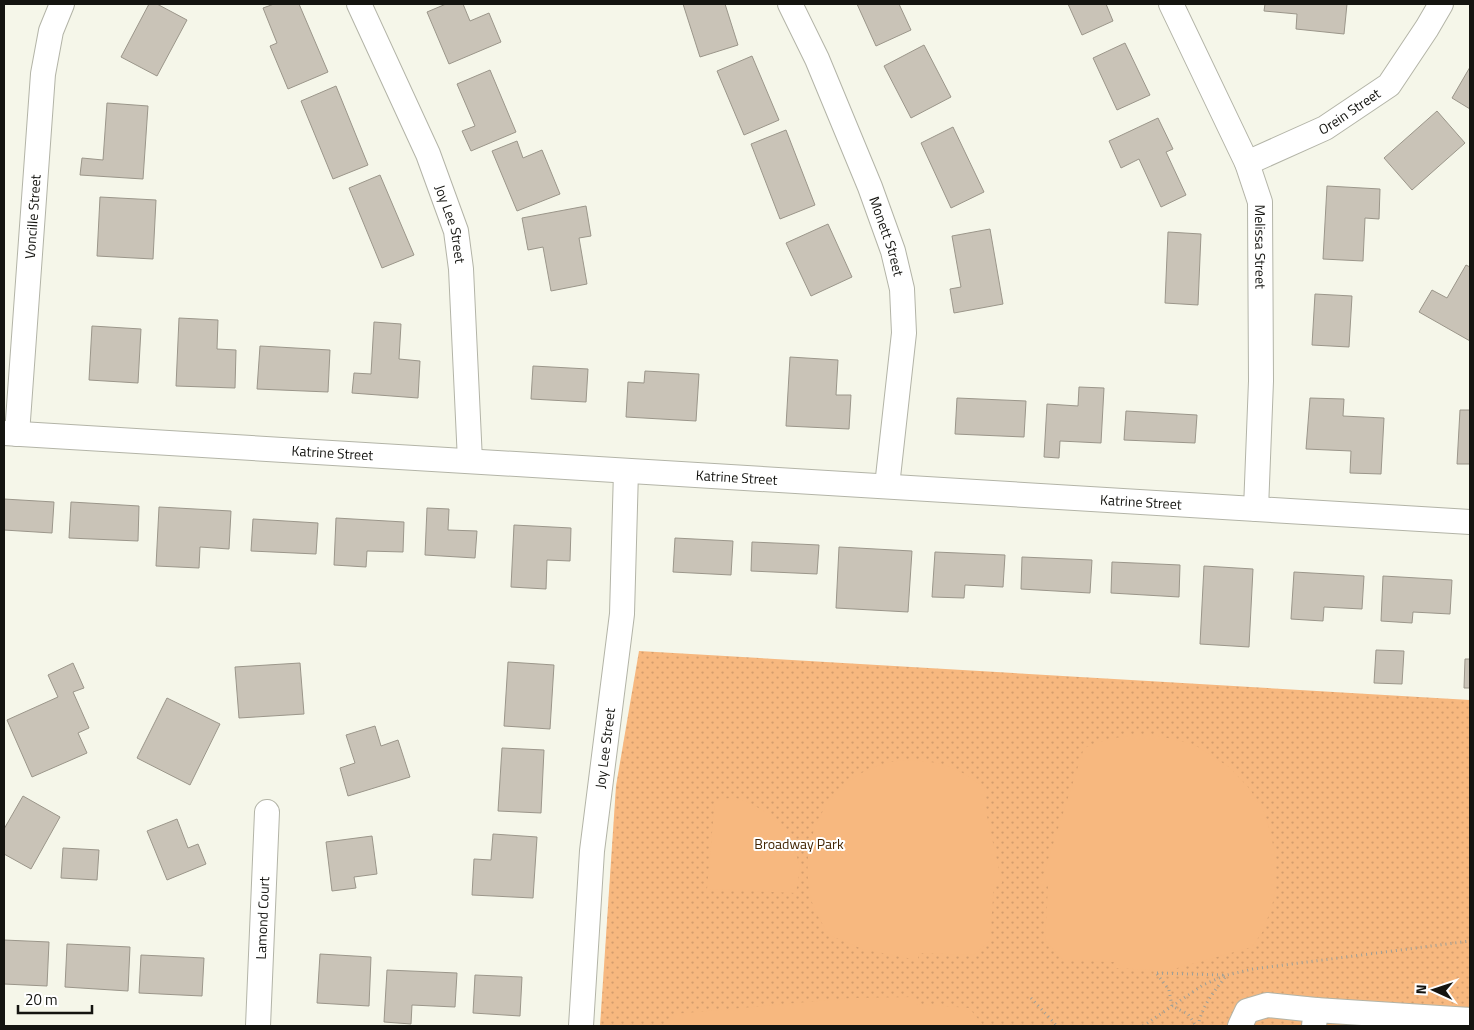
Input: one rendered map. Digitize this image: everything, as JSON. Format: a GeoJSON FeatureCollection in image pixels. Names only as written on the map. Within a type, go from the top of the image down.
{"type":"FeatureCollection","features":[{"type":"Feature","properties":{"kind":"street","name":"Voncille Street"},"geometry":{"type":"LineString","coordinates":[[10,434],[42,74],[50,31],[62,4]]}},
{"type":"Feature","properties":{"kind":"street","name":"Joy Lee Street"},"geometry":{"type":"LineString","coordinates":[[359,4],[428,154],[456,231],[461,269],[470,462]]}},
{"type":"Feature","properties":{"kind":"street","name":"Monett Street"},"geometry":{"type":"LineString","coordinates":[[790,4],[817,59],[870,187],[892,251],[902,289],[904,333],[887,486]]}},
{"type":"Feature","properties":{"kind":"street","name":"Melissa Street"},"geometry":{"type":"LineString","coordinates":[[1171,4],[1247,163],[1260,202],[1261,381],[1256,509]]}},
{"type":"Feature","properties":{"kind":"street","name":"Orein Street"},"geometry":{"type":"LineString","coordinates":[[1247,163],[1324,128],[1389,85],[1441,4]]}},
{"type":"Feature","properties":{"kind":"street","name":"Katrine Street"},"geometry":{"type":"LineString","coordinates":[[10,434],[1470,522]]}},
{"type":"Feature","properties":{"kind":"street","name":"Joy Lee Street"},"geometry":{"type":"LineString","coordinates":[[581,1026],[592,852],[622,614],[626,471]]}},
{"type":"Feature","properties":{"kind":"street","name":"Lamond Court"},"geometry":{"type":"LineString","coordinates":[[258,1026],[267,812]]}},
{"type":"Feature","properties":{"kind":"street"},"geometry":{"type":"LineString","coordinates":[[1240,1026],[1247,1011],[1267,1005],[1315,1018],[1470,1020]]}},
{"type":"Feature","properties":{"kind":"path"},"geometry":{"type":"LineString","coordinates":[[1143,1026],[1203,985],[1226,975],[1253,969],[1470,941]]}},
{"type":"Feature","properties":{"kind":"path"},"geometry":{"type":"LineString","coordinates":[[1172,1006],[1169,990],[1156,973],[1226,975]]}},
{"type":"Feature","properties":{"kind":"path"},"geometry":{"type":"LineString","coordinates":[[1197,1026],[1204,1007],[1226,975]]}},
{"type":"Feature","properties":{"kind":"path"},"geometry":{"type":"LineString","coordinates":[[1031,998],[1057,1026]]}},
{"type":"Feature","properties":{"kind":"path"},"geometry":{"type":"LineString","coordinates":[[1172,1006],[1188,1014],[1197,1026]]}},
{"type":"Feature","properties":{"kind":"green space","name":"Broadway Park"},"geometry":{"type":"Polygon","coordinates":[[[639,651],[1470,700],[1470,1026],[600,1026],[616,786],[639,651]]]}},
{"type":"Feature","properties":{"kind":"green space"},"geometry":{"type":"Polygon","coordinates":[[[1128,736],[1158,736],[1198,747],[1229,767],[1248,787],[1263,809],[1271,834],[1276,862],[1276,887],[1272,906],[1263,931],[1252,947],[1167,971],[1116,968],[1116,962],[1063,960],[1045,940],[1048,885],[1040,885],[1084,748],[1108,739],[1128,736]]]}},
{"type":"Feature","properties":{"kind":"green space"},"geometry":{"type":"Polygon","coordinates":[[[906,760],[948,766],[984,787],[987,816],[1002,883],[994,883],[990,941],[973,955],[918,953],[918,959],[912,959],[862,949],[829,935],[813,905],[808,869],[810,846],[816,824],[827,804],[842,787],[860,774],[882,764],[906,760]]]}},
{"type":"Feature","properties":{"kind":"green space"},"geometry":{"type":"Polygon","coordinates":[[[736,798],[759,808],[778,822],[785,831],[796,853],[799,866],[796,893],[707,889],[715,799],[736,798]]]}},
{"type":"Feature","properties":{"kind":"green space"},"geometry":{"type":"Polygon","coordinates":[[[916,997],[916,1004],[969,1008],[984,1026],[668,1026],[674,1014],[852,998],[916,997]]]}},
{"type":"Feature","properties":{"kind":"building"},"geometry":{"type":"Polygon","coordinates":[[[149,4],[157,4],[187,20],[157,76],[121,57],[149,4]]]}},
{"type":"Feature","properties":{"kind":"building"},"geometry":{"type":"Polygon","coordinates":[[[274,4],[299,4],[328,72],[288,89],[270,46],[277,43],[263,8],[274,4]]]}},
{"type":"Feature","properties":{"kind":"building"},"geometry":{"type":"Polygon","coordinates":[[[446,4],[463,4],[470,21],[489,13],[501,42],[449,64],[427,12],[446,4]]]}},
{"type":"Feature","properties":{"kind":"building"},"geometry":{"type":"Polygon","coordinates":[[[683,4],[725,4],[738,45],[700,57],[683,4]]]}},
{"type":"Feature","properties":{"kind":"building"},"geometry":{"type":"Polygon","coordinates":[[[857,4],[899,4],[911,30],[876,46],[857,4]]]}},
{"type":"Feature","properties":{"kind":"building"},"geometry":{"type":"Polygon","coordinates":[[[1068,4],[1106,4],[1113,21],[1082,35],[1068,4]]]}},
{"type":"Feature","properties":{"kind":"building"},"geometry":{"type":"Polygon","coordinates":[[[1265,4],[1347,4],[1344,34],[1296,29],[1297,14],[1264,11],[1265,4]]]}},
{"type":"Feature","properties":{"kind":"building"},"geometry":{"type":"Polygon","coordinates":[[[1125,43],[1150,95],[1117,110],[1093,58],[1125,43]]]}},
{"type":"Feature","properties":{"kind":"building"},"geometry":{"type":"Polygon","coordinates":[[[924,45],[951,97],[911,118],[884,66],[924,45]]]}},
{"type":"Feature","properties":{"kind":"building"},"geometry":{"type":"Polygon","coordinates":[[[752,56],[779,120],[744,135],[717,71],[752,56]]]}},
{"type":"Feature","properties":{"kind":"building"},"geometry":{"type":"Polygon","coordinates":[[[1470,67],[1470,109],[1452,98],[1470,67]]]}},
{"type":"Feature","properties":{"kind":"building"},"geometry":{"type":"Polygon","coordinates":[[[490,70],[516,132],[471,151],[462,131],[475,126],[457,84],[490,70]]]}},
{"type":"Feature","properties":{"kind":"building"},"geometry":{"type":"Polygon","coordinates":[[[336,86],[368,165],[333,179],[301,101],[336,86]]]}},
{"type":"Feature","properties":{"kind":"building"},"geometry":{"type":"Polygon","coordinates":[[[107,103],[148,106],[143,179],[80,175],[82,158],[103,160],[107,103]]]}},
{"type":"Feature","properties":{"kind":"building"},"geometry":{"type":"Polygon","coordinates":[[[1437,111],[1465,143],[1412,190],[1384,158],[1437,111]]]}},
{"type":"Feature","properties":{"kind":"building"},"geometry":{"type":"Polygon","coordinates":[[[1158,118],[1173,149],[1166,152],[1186,195],[1161,207],[1139,159],[1121,168],[1109,141],[1158,118]]]}},
{"type":"Feature","properties":{"kind":"building"},"geometry":{"type":"Polygon","coordinates":[[[953,127],[984,192],[951,208],[921,143],[953,127]]]}},
{"type":"Feature","properties":{"kind":"building"},"geometry":{"type":"Polygon","coordinates":[[[786,130],[815,205],[780,219],[751,144],[786,130]]]}},
{"type":"Feature","properties":{"kind":"building"},"geometry":{"type":"Polygon","coordinates":[[[517,141],[523,158],[542,150],[560,194],[517,211],[492,151],[517,141]]]}},
{"type":"Feature","properties":{"kind":"building"},"geometry":{"type":"Polygon","coordinates":[[[380,175],[414,255],[382,268],[349,188],[380,175]]]}},
{"type":"Feature","properties":{"kind":"building"},"geometry":{"type":"Polygon","coordinates":[[[1327,186],[1380,189],[1379,219],[1365,218],[1363,261],[1323,259],[1327,186]]]}},
{"type":"Feature","properties":{"kind":"building"},"geometry":{"type":"Polygon","coordinates":[[[100,197],[156,200],[153,259],[97,256],[100,197]]]}},
{"type":"Feature","properties":{"kind":"building"},"geometry":{"type":"Polygon","coordinates":[[[586,206],[591,236],[579,238],[587,284],[551,291],[543,247],[528,250],[522,218],[586,206]]]}},
{"type":"Feature","properties":{"kind":"building"},"geometry":{"type":"Polygon","coordinates":[[[828,224],[852,277],[811,296],[786,243],[828,224]]]}},
{"type":"Feature","properties":{"kind":"building"},"geometry":{"type":"Polygon","coordinates":[[[990,229],[1003,304],[954,313],[950,289],[961,287],[952,236],[990,229]]]}},
{"type":"Feature","properties":{"kind":"building"},"geometry":{"type":"Polygon","coordinates":[[[1168,232],[1201,234],[1198,305],[1165,303],[1168,232]]]}},
{"type":"Feature","properties":{"kind":"building"},"geometry":{"type":"Polygon","coordinates":[[[1466,265],[1470,267],[1470,341],[1419,312],[1432,290],[1447,298],[1466,265]]]}},
{"type":"Feature","properties":{"kind":"building"},"geometry":{"type":"Polygon","coordinates":[[[1315,294],[1352,296],[1349,347],[1312,345],[1315,294]]]}},
{"type":"Feature","properties":{"kind":"building"},"geometry":{"type":"Polygon","coordinates":[[[179,318],[218,320],[217,349],[236,350],[235,388],[176,386],[179,318]]]}},
{"type":"Feature","properties":{"kind":"building"},"geometry":{"type":"Polygon","coordinates":[[[374,322],[401,324],[399,359],[420,361],[418,398],[352,393],[354,373],[371,374],[374,322]]]}},
{"type":"Feature","properties":{"kind":"building"},"geometry":{"type":"Polygon","coordinates":[[[92,326],[141,329],[138,383],[89,380],[92,326]]]}},
{"type":"Feature","properties":{"kind":"building"},"geometry":{"type":"Polygon","coordinates":[[[260,346],[330,350],[328,392],[257,389],[260,346]]]}},
{"type":"Feature","properties":{"kind":"building"},"geometry":{"type":"Polygon","coordinates":[[[790,357],[838,360],[836,395],[851,395],[849,429],[786,426],[790,357]]]}},
{"type":"Feature","properties":{"kind":"building"},"geometry":{"type":"Polygon","coordinates":[[[533,366],[588,369],[586,402],[531,399],[533,366]]]}},
{"type":"Feature","properties":{"kind":"building"},"geometry":{"type":"Polygon","coordinates":[[[645,371],[699,374],[696,421],[626,417],[628,382],[644,383],[645,371]]]}},
{"type":"Feature","properties":{"kind":"building"},"geometry":{"type":"Polygon","coordinates":[[[1079,387],[1104,388],[1101,443],[1060,441],[1059,458],[1044,457],[1047,404],[1078,406],[1079,387]]]}},
{"type":"Feature","properties":{"kind":"building"},"geometry":{"type":"Polygon","coordinates":[[[957,398],[1026,401],[1024,437],[955,434],[957,398]]]}},
{"type":"Feature","properties":{"kind":"building"},"geometry":{"type":"Polygon","coordinates":[[[1310,398],[1344,399],[1343,416],[1384,418],[1381,474],[1350,473],[1351,451],[1306,449],[1310,398]]]}},
{"type":"Feature","properties":{"kind":"building"},"geometry":{"type":"Polygon","coordinates":[[[1460,410],[1470,410],[1470,464],[1457,464],[1460,410]]]}},
{"type":"Feature","properties":{"kind":"building"},"geometry":{"type":"Polygon","coordinates":[[[1126,411],[1197,415],[1195,443],[1124,440],[1126,411]]]}},
{"type":"Feature","properties":{"kind":"building"},"geometry":{"type":"Polygon","coordinates":[[[4,499],[54,502],[52,533],[4,530],[4,499]]]}},
{"type":"Feature","properties":{"kind":"building"},"geometry":{"type":"Polygon","coordinates":[[[71,502],[139,506],[138,541],[69,538],[71,502]]]}},
{"type":"Feature","properties":{"kind":"building"},"geometry":{"type":"Polygon","coordinates":[[[159,507],[231,511],[229,549],[200,547],[199,568],[156,566],[159,507]]]}},
{"type":"Feature","properties":{"kind":"building"},"geometry":{"type":"Polygon","coordinates":[[[427,508],[449,509],[448,530],[477,531],[475,558],[425,555],[427,508]]]}},
{"type":"Feature","properties":{"kind":"building"},"geometry":{"type":"Polygon","coordinates":[[[336,518],[404,522],[403,552],[367,551],[366,567],[334,565],[336,518]]]}},
{"type":"Feature","properties":{"kind":"building"},"geometry":{"type":"Polygon","coordinates":[[[253,519],[318,523],[316,554],[251,551],[253,519]]]}},
{"type":"Feature","properties":{"kind":"building"},"geometry":{"type":"Polygon","coordinates":[[[514,525],[571,528],[570,561],[547,560],[546,589],[511,587],[514,525]]]}},
{"type":"Feature","properties":{"kind":"building"},"geometry":{"type":"Polygon","coordinates":[[[675,538],[733,541],[731,575],[673,572],[675,538]]]}},
{"type":"Feature","properties":{"kind":"building"},"geometry":{"type":"Polygon","coordinates":[[[752,542],[819,545],[817,574],[751,571],[752,542]]]}},
{"type":"Feature","properties":{"kind":"building"},"geometry":{"type":"Polygon","coordinates":[[[839,547],[912,551],[908,612],[836,608],[839,547]]]}},
{"type":"Feature","properties":{"kind":"building"},"geometry":{"type":"Polygon","coordinates":[[[935,552],[1005,555],[1003,587],[965,585],[964,598],[932,597],[935,552]]]}},
{"type":"Feature","properties":{"kind":"building"},"geometry":{"type":"Polygon","coordinates":[[[1022,557],[1092,560],[1090,593],[1021,589],[1022,557]]]}},
{"type":"Feature","properties":{"kind":"building"},"geometry":{"type":"Polygon","coordinates":[[[1112,562],[1180,565],[1179,597],[1111,593],[1112,562]]]}},
{"type":"Feature","properties":{"kind":"building"},"geometry":{"type":"Polygon","coordinates":[[[1204,566],[1253,569],[1249,647],[1200,644],[1204,566]]]}},
{"type":"Feature","properties":{"kind":"building"},"geometry":{"type":"Polygon","coordinates":[[[1294,572],[1364,576],[1362,609],[1324,607],[1323,621],[1291,619],[1294,572]]]}},
{"type":"Feature","properties":{"kind":"building"},"geometry":{"type":"Polygon","coordinates":[[[1383,576],[1452,580],[1450,614],[1413,612],[1412,623],[1381,621],[1383,576]]]}},
{"type":"Feature","properties":{"kind":"building"},"geometry":{"type":"Polygon","coordinates":[[[1376,650],[1404,651],[1402,684],[1374,683],[1376,650]]]}},
{"type":"Feature","properties":{"kind":"building"},"geometry":{"type":"Polygon","coordinates":[[[1465,659],[1470,659],[1470,688],[1464,688],[1465,659]]]}},
{"type":"Feature","properties":{"kind":"building"},"geometry":{"type":"Polygon","coordinates":[[[508,662],[554,665],[550,729],[504,726],[508,662]]]}},
{"type":"Feature","properties":{"kind":"building"},"geometry":{"type":"Polygon","coordinates":[[[73,663],[84,688],[73,692],[89,728],[78,733],[87,753],[32,777],[7,720],[58,697],[48,675],[73,663]]]}},
{"type":"Feature","properties":{"kind":"building"},"geometry":{"type":"Polygon","coordinates":[[[300,663],[304,714],[239,718],[235,667],[300,663]]]}},
{"type":"Feature","properties":{"kind":"building"},"geometry":{"type":"Polygon","coordinates":[[[167,698],[220,724],[190,785],[137,758],[167,698]]]}},
{"type":"Feature","properties":{"kind":"building"},"geometry":{"type":"Polygon","coordinates":[[[375,726],[381,746],[398,740],[410,777],[348,796],[340,768],[355,763],[346,735],[375,726]]]}},
{"type":"Feature","properties":{"kind":"building"},"geometry":{"type":"Polygon","coordinates":[[[502,748],[544,750],[541,813],[498,811],[502,748]]]}},
{"type":"Feature","properties":{"kind":"building"},"geometry":{"type":"Polygon","coordinates":[[[23,796],[60,817],[31,869],[4,854],[4,829],[23,796]]]}},
{"type":"Feature","properties":{"kind":"building"},"geometry":{"type":"Polygon","coordinates":[[[177,819],[188,848],[198,844],[206,864],[167,880],[147,831],[177,819]]]}},
{"type":"Feature","properties":{"kind":"building"},"geometry":{"type":"Polygon","coordinates":[[[493,834],[537,837],[533,898],[472,895],[474,859],[491,860],[493,834]]]}},
{"type":"Feature","properties":{"kind":"building"},"geometry":{"type":"Polygon","coordinates":[[[372,836],[377,874],[354,877],[356,888],[332,891],[326,842],[372,836]]]}},
{"type":"Feature","properties":{"kind":"building"},"geometry":{"type":"Polygon","coordinates":[[[63,848],[99,850],[97,880],[61,878],[63,848]]]}},
{"type":"Feature","properties":{"kind":"building"},"geometry":{"type":"Polygon","coordinates":[[[4,940],[49,942],[47,986],[4,984],[4,940]]]}},
{"type":"Feature","properties":{"kind":"building"},"geometry":{"type":"Polygon","coordinates":[[[67,944],[130,947],[128,991],[65,987],[67,944]]]}},
{"type":"Feature","properties":{"kind":"building"},"geometry":{"type":"Polygon","coordinates":[[[320,954],[371,957],[369,1006],[317,1003],[320,954]]]}},
{"type":"Feature","properties":{"kind":"building"},"geometry":{"type":"Polygon","coordinates":[[[141,955],[204,958],[202,996],[139,993],[141,955]]]}},
{"type":"Feature","properties":{"kind":"building"},"geometry":{"type":"Polygon","coordinates":[[[387,970],[457,973],[455,1007],[412,1005],[411,1024],[384,1022],[387,970]]]}},
{"type":"Feature","properties":{"kind":"building"},"geometry":{"type":"Polygon","coordinates":[[[475,975],[522,977],[520,1016],[473,1013],[475,975]]]}}]}
